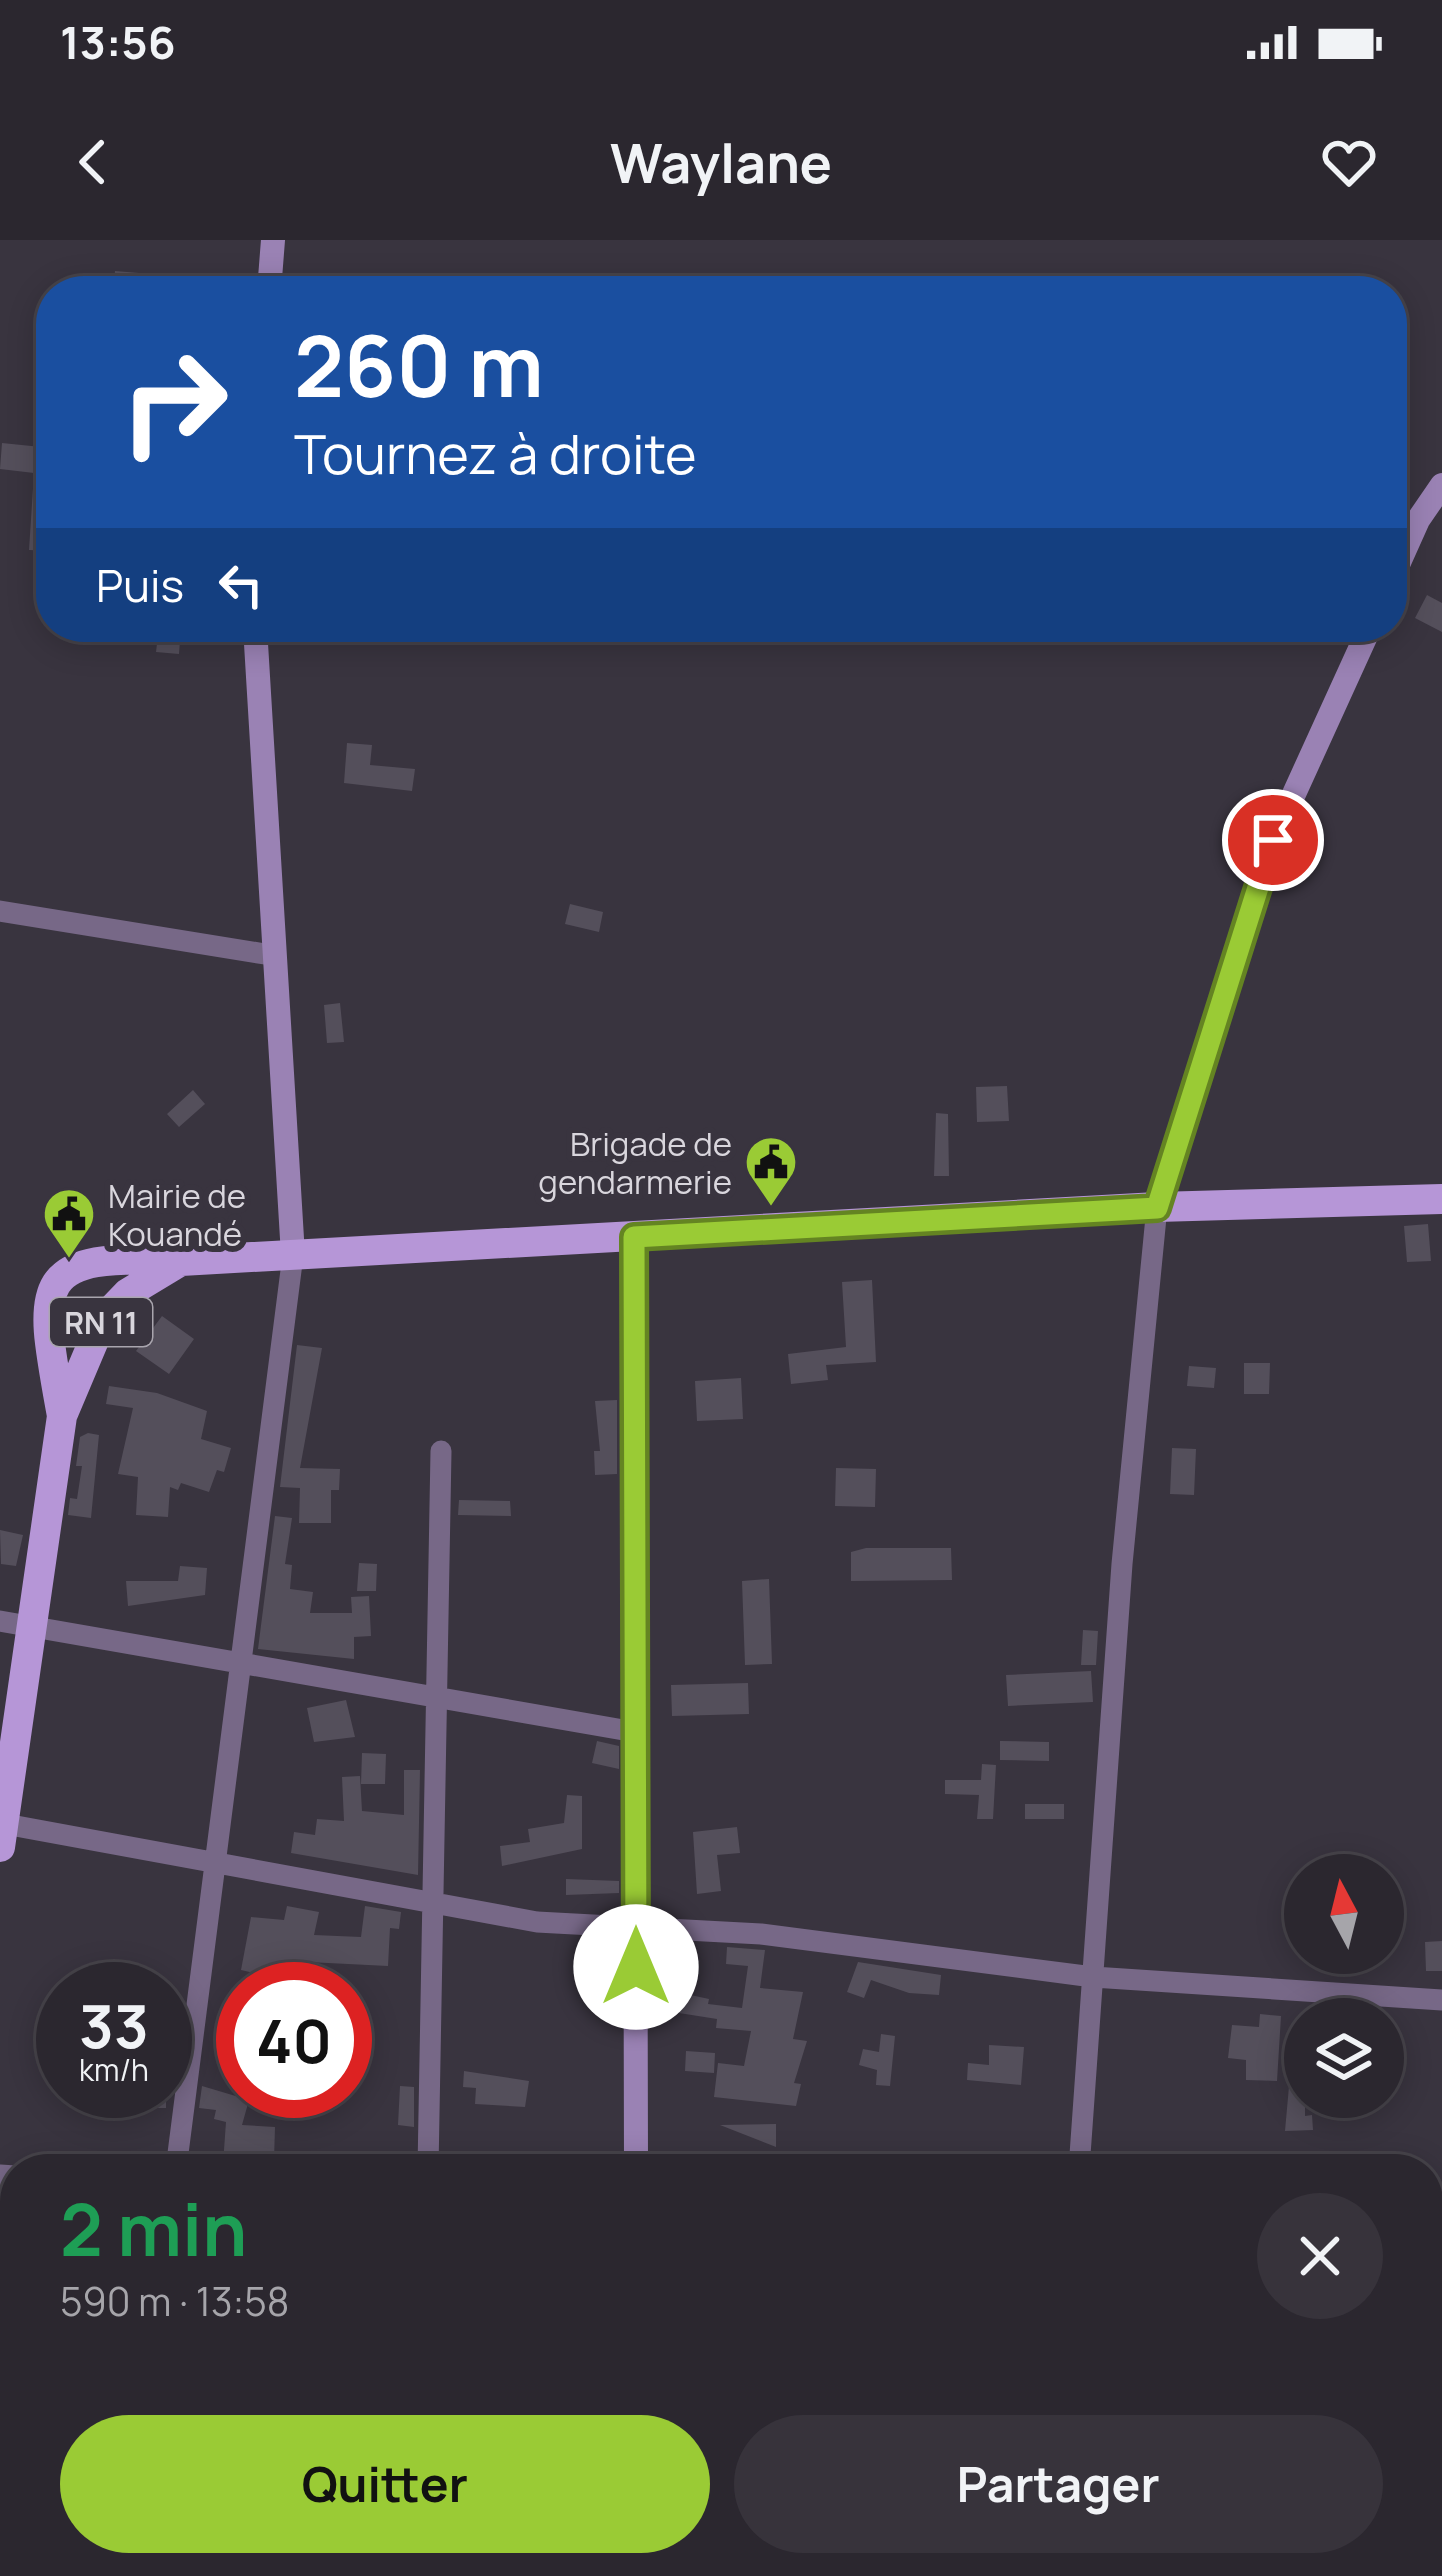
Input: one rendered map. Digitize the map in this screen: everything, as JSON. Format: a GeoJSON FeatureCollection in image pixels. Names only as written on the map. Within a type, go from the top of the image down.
{"type":"FeatureCollection","features":[{"type":"Feature","properties":{"kind":"main road"},"geometry":{"type":"LineString","coordinates":[[293,1255],[1157,1208],[1442,1199]]}},
{"type":"Feature","properties":{"kind":"main road","name":"RN 11"},"geometry":{"type":"LineString","coordinates":[[62,1416],[46,1302],[57,1276],[88,1262],[121,1257],[181,1262],[293,1255]]}},
{"type":"Feature","properties":{"kind":"main road","name":"RN 11"},"geometry":{"type":"LineString","coordinates":[[1,1831],[62,1416],[103,1319],[128,1293],[181,1262]]}},
{"type":"Feature","properties":{"kind":"street"},"geometry":{"type":"LineString","coordinates":[[270,276],[273,240]]}},
{"type":"Feature","properties":{"kind":"street"},"geometry":{"type":"LineString","coordinates":[[1407,545],[1442,485]]}},
{"type":"Feature","properties":{"kind":"street"},"geometry":{"type":"LineString","coordinates":[[178,2154],[293,1255],[271,955],[256,642]]}},
{"type":"Feature","properties":{"kind":"street"},"geometry":{"type":"LineString","coordinates":[[1080,2154],[1123,1564],[1157,1208],[1273,840],[1363,642]]}},
{"type":"Feature","properties":{"kind":"street"},"geometry":{"type":"LineString","coordinates":[[0,910],[271,955]]}},
{"type":"Feature","properties":{"kind":"street"},"geometry":{"type":"LineString","coordinates":[[634,1237],[636,2154]]}},
{"type":"Feature","properties":{"kind":"street"},"geometry":{"type":"LineString","coordinates":[[428,2154],[441,1451]]}},
{"type":"Feature","properties":{"kind":"street"},"geometry":{"type":"LineString","coordinates":[[0,1621],[635,1732]]}},
{"type":"Feature","properties":{"kind":"street"},"geometry":{"type":"LineString","coordinates":[[1,1831],[537,1922],[761,1934],[1093,1977],[1442,2000]]}},
{"type":"Feature","properties":{"kind":"building"},"geometry":{"type":"Polygon","coordinates":[[[115,271],[176,276],[114,276],[115,271]]]}},
{"type":"Feature","properties":{"kind":"building"},"geometry":{"type":"Polygon","coordinates":[[[2,443],[36,446],[36,550],[29,550],[34,473],[0,469],[2,443]]]}},
{"type":"Feature","properties":{"kind":"building"},"geometry":{"type":"Polygon","coordinates":[[[1427,595],[1442,603],[1442,632],[1415,618],[1427,595]]]}},
{"type":"Feature","properties":{"kind":"building"},"geometry":{"type":"Polygon","coordinates":[[[157,642],[180,642],[179,654],[156,652],[157,642]]]}},
{"type":"Feature","properties":{"kind":"building"},"geometry":{"type":"Polygon","coordinates":[[[347,743],[372,745],[370,765],[415,769],[412,791],[344,783],[347,743]]]}},
{"type":"Feature","properties":{"kind":"building"},"geometry":{"type":"Polygon","coordinates":[[[570,904],[603,912],[599,932],[565,924],[570,904]]]}},
{"type":"Feature","properties":{"kind":"building"},"geometry":{"type":"Polygon","coordinates":[[[340,1003],[344,1042],[327,1043],[324,1005],[340,1003]]]}},
{"type":"Feature","properties":{"kind":"building"},"geometry":{"type":"Polygon","coordinates":[[[1007,1086],[1009,1121],[977,1122],[976,1087],[1007,1086]]]}},
{"type":"Feature","properties":{"kind":"building"},"geometry":{"type":"Polygon","coordinates":[[[193,1090],[205,1104],[179,1127],[167,1114],[193,1090]]]}},
{"type":"Feature","properties":{"kind":"building"},"geometry":{"type":"Polygon","coordinates":[[[936,1113],[948,1114],[949,1176],[934,1176],[936,1113]]]}},
{"type":"Feature","properties":{"kind":"building"},"geometry":{"type":"Polygon","coordinates":[[[1428,1224],[1431,1261],[1407,1262],[1404,1226],[1428,1224]]]}},
{"type":"Feature","properties":{"kind":"building"},"geometry":{"type":"Polygon","coordinates":[[[872,1280],[876,1362],[826,1365],[828,1380],[791,1384],[788,1354],[846,1347],[842,1282],[872,1280]]]}},
{"type":"Feature","properties":{"kind":"building"},"geometry":{"type":"Polygon","coordinates":[[[162,1316],[194,1339],[169,1374],[136,1351],[162,1316]]]}},
{"type":"Feature","properties":{"kind":"building"},"geometry":{"type":"Polygon","coordinates":[[[297,1345],[322,1348],[300,1468],[340,1469],[339,1490],[331,1490],[331,1523],[299,1523],[300,1488],[280,1487],[297,1345]]]}},
{"type":"Feature","properties":{"kind":"building"},"geometry":{"type":"Polygon","coordinates":[[[1244,1363],[1270,1363],[1269,1394],[1244,1394],[1244,1363]]]}},
{"type":"Feature","properties":{"kind":"building"},"geometry":{"type":"Polygon","coordinates":[[[1189,1366],[1216,1368],[1214,1388],[1187,1386],[1189,1366]]]}},
{"type":"Feature","properties":{"kind":"building"},"geometry":{"type":"Polygon","coordinates":[[[741,1378],[743,1419],[697,1421],[695,1381],[741,1378]]]}},
{"type":"Feature","properties":{"kind":"building"},"geometry":{"type":"Polygon","coordinates":[[[109,1386],[157,1393],[207,1411],[201,1439],[231,1448],[224,1472],[217,1470],[209,1492],[181,1483],[178,1490],[170,1487],[168,1517],[136,1515],[138,1477],[118,1474],[133,1408],[106,1404],[109,1386]]]}},
{"type":"Feature","properties":{"kind":"building"},"geometry":{"type":"Polygon","coordinates":[[[617,1400],[617,1474],[595,1475],[594,1451],[600,1451],[595,1401],[617,1400]]]}},
{"type":"Feature","properties":{"kind":"building"},"geometry":{"type":"Polygon","coordinates":[[[99,1435],[91,1518],[68,1515],[70,1498],[77,1499],[80,1437],[99,1435]]]}},
{"type":"Feature","properties":{"kind":"building"},"geometry":{"type":"Polygon","coordinates":[[[1172,1448],[1196,1449],[1194,1495],[1170,1494],[1172,1448]]]}},
{"type":"Feature","properties":{"kind":"building"},"geometry":{"type":"Polygon","coordinates":[[[836,1468],[876,1469],[875,1507],[835,1506],[836,1468]]]}},
{"type":"Feature","properties":{"kind":"building"},"geometry":{"type":"Polygon","coordinates":[[[459,1500],[510,1501],[511,1516],[458,1515],[459,1500]]]}},
{"type":"Feature","properties":{"kind":"building"},"geometry":{"type":"Polygon","coordinates":[[[275,1516],[292,1518],[285,1564],[292,1565],[290,1589],[313,1592],[310,1613],[352,1613],[351,1597],[369,1596],[371,1636],[354,1637],[354,1659],[258,1649],[275,1516]]]}},
{"type":"Feature","properties":{"kind":"building"},"geometry":{"type":"Polygon","coordinates":[[[0,1530],[23,1535],[16,1566],[1,1564],[0,1530]]]}},
{"type":"Feature","properties":{"kind":"building"},"geometry":{"type":"Polygon","coordinates":[[[951,1548],[952,1580],[851,1581],[851,1552],[951,1548]]]}},
{"type":"Feature","properties":{"kind":"building"},"geometry":{"type":"Polygon","coordinates":[[[359,1563],[377,1564],[376,1591],[357,1591],[359,1563]]]}},
{"type":"Feature","properties":{"kind":"building"},"geometry":{"type":"Polygon","coordinates":[[[180,1566],[207,1568],[205,1595],[128,1606],[126,1581],[178,1581],[180,1566]]]}},
{"type":"Feature","properties":{"kind":"building"},"geometry":{"type":"Polygon","coordinates":[[[769,1579],[772,1664],[745,1665],[742,1581],[769,1579]]]}},
{"type":"Feature","properties":{"kind":"building"},"geometry":{"type":"Polygon","coordinates":[[[1083,1630],[1098,1631],[1096,1665],[1081,1665],[1083,1630]]]}},
{"type":"Feature","properties":{"kind":"building"},"geometry":{"type":"Polygon","coordinates":[[[1091,1671],[1093,1702],[1008,1706],[1006,1675],[1091,1671]]]}},
{"type":"Feature","properties":{"kind":"building"},"geometry":{"type":"Polygon","coordinates":[[[748,1683],[749,1714],[672,1716],[671,1685],[748,1683]]]}},
{"type":"Feature","properties":{"kind":"building"},"geometry":{"type":"Polygon","coordinates":[[[346,1700],[355,1737],[314,1742],[307,1708],[346,1700]]]}},
{"type":"Feature","properties":{"kind":"building"},"geometry":{"type":"Polygon","coordinates":[[[597,1741],[619,1746],[619,1769],[592,1763],[597,1741]]]}},
{"type":"Feature","properties":{"kind":"building"},"geometry":{"type":"Polygon","coordinates":[[[1000,1741],[1049,1742],[1049,1761],[1000,1760],[1000,1741]]]}},
{"type":"Feature","properties":{"kind":"building"},"geometry":{"type":"Polygon","coordinates":[[[362,1753],[386,1754],[385,1784],[361,1784],[362,1753]]]}},
{"type":"Feature","properties":{"kind":"building"},"geometry":{"type":"Polygon","coordinates":[[[982,1764],[996,1765],[993,1819],[977,1819],[979,1795],[945,1794],[945,1780],[981,1780],[982,1764]]]}},
{"type":"Feature","properties":{"kind":"building"},"geometry":{"type":"Polygon","coordinates":[[[404,1770],[420,1770],[418,1875],[291,1853],[294,1832],[315,1835],[317,1819],[344,1821],[342,1777],[360,1776],[362,1811],[404,1815],[404,1770]]]}},
{"type":"Feature","properties":{"kind":"building"},"geometry":{"type":"Polygon","coordinates":[[[567,1795],[582,1796],[582,1849],[502,1866],[500,1846],[530,1842],[528,1829],[564,1823],[567,1795]]]}},
{"type":"Feature","properties":{"kind":"building"},"geometry":{"type":"Polygon","coordinates":[[[1025,1804],[1064,1804],[1064,1819],[1025,1819],[1025,1804]]]}},
{"type":"Feature","properties":{"kind":"building"},"geometry":{"type":"Polygon","coordinates":[[[737,1827],[740,1853],[717,1855],[721,1891],[697,1894],[693,1832],[737,1827]]]}},
{"type":"Feature","properties":{"kind":"building"},"geometry":{"type":"Polygon","coordinates":[[[566,1879],[619,1881],[619,1893],[566,1895],[566,1879]]]}},
{"type":"Feature","properties":{"kind":"building"},"geometry":{"type":"Polygon","coordinates":[[[287,1906],[319,1912],[314,1935],[361,1937],[365,1906],[401,1912],[399,1929],[390,1928],[388,1966],[243,1962],[251,1917],[284,1920],[287,1906]]]}},
{"type":"Feature","properties":{"kind":"building"},"geometry":{"type":"Polygon","coordinates":[[[1442,1941],[1442,1971],[1426,1971],[1425,1942],[1442,1941]]]}},
{"type":"Feature","properties":{"kind":"building"},"geometry":{"type":"Polygon","coordinates":[[[727,1947],[765,1950],[760,1988],[803,1992],[793,2039],[807,2041],[794,2083],[801,2084],[796,2106],[714,2097],[718,2063],[744,2066],[751,2031],[716,2028],[717,2019],[679,2013],[686,1994],[709,1999],[708,2004],[742,2008],[748,1966],[726,1964],[727,1947]]]}},
{"type":"Feature","properties":{"kind":"building"},"geometry":{"type":"Polygon","coordinates":[[[858,1962],[941,1975],[939,1995],[909,1993],[871,1980],[864,1998],[847,1992],[858,1962]]]}},
{"type":"Feature","properties":{"kind":"building"},"geometry":{"type":"Polygon","coordinates":[[[1260,2014],[1281,2016],[1277,2081],[1246,2080],[1246,2060],[1228,2058],[1232,2025],[1259,2027],[1260,2014]]]}},
{"type":"Feature","properties":{"kind":"building"},"geometry":{"type":"Polygon","coordinates":[[[881,2034],[895,2036],[890,2086],[876,2085],[877,2070],[859,2065],[863,2049],[879,2052],[881,2034]]]}},
{"type":"Feature","properties":{"kind":"building"},"geometry":{"type":"Polygon","coordinates":[[[989,2045],[1024,2047],[1021,2085],[967,2080],[968,2063],[989,2065],[989,2045]]]}},
{"type":"Feature","properties":{"kind":"building"},"geometry":{"type":"Polygon","coordinates":[[[686,2051],[715,2053],[714,2073],[685,2071],[686,2051]]]}},
{"type":"Feature","properties":{"kind":"building"},"geometry":{"type":"Polygon","coordinates":[[[464,2071],[529,2081],[525,2107],[475,2104],[476,2088],[463,2087],[464,2071]]]}},
{"type":"Feature","properties":{"kind":"building"},"geometry":{"type":"Polygon","coordinates":[[[202,2086],[216,2090],[216,2110],[199,2108],[202,2086]]]}},
{"type":"Feature","properties":{"kind":"building"},"geometry":{"type":"Polygon","coordinates":[[[400,2086],[414,2087],[414,2127],[398,2125],[400,2086]]]}},
{"type":"Feature","properties":{"kind":"building"},"geometry":{"type":"Polygon","coordinates":[[[216,2110],[216,2118],[244,2118],[242,2125],[275,2127],[274,2154],[224,2154],[226,2122],[214,2119],[216,2110]]]}},
{"type":"Feature","properties":{"kind":"building"},"geometry":{"type":"Polygon","coordinates":[[[1286,2118],[1312,2118],[1313,2130],[1285,2131],[1286,2118]]]}},
{"type":"Feature","properties":{"kind":"building"},"geometry":{"type":"Polygon","coordinates":[[[776,2124],[776,2147],[720,2125],[776,2124]]]}},
{"type":"Feature","properties":{"kind":"building"},"geometry":{"type":"Polygon","coordinates":[[[839,2151],[839,2154],[797,2154],[839,2151]]]}},
{"type":"Feature","properties":{"kind":"place","name":"Brigade de gendarmerie"},"geometry":{"type":"Point","coordinates":[771,1208]}},
{"type":"Feature","properties":{"kind":"place","name":"Mairie de Kouandé"},"geometry":{"type":"Point","coordinates":[69,1260]}},
{"type":"Feature","properties":{"kind":"route"},"geometry":{"type":"LineString","coordinates":[[636,1967],[634,1237],[1157,1208],[1273,840]]}}]}
